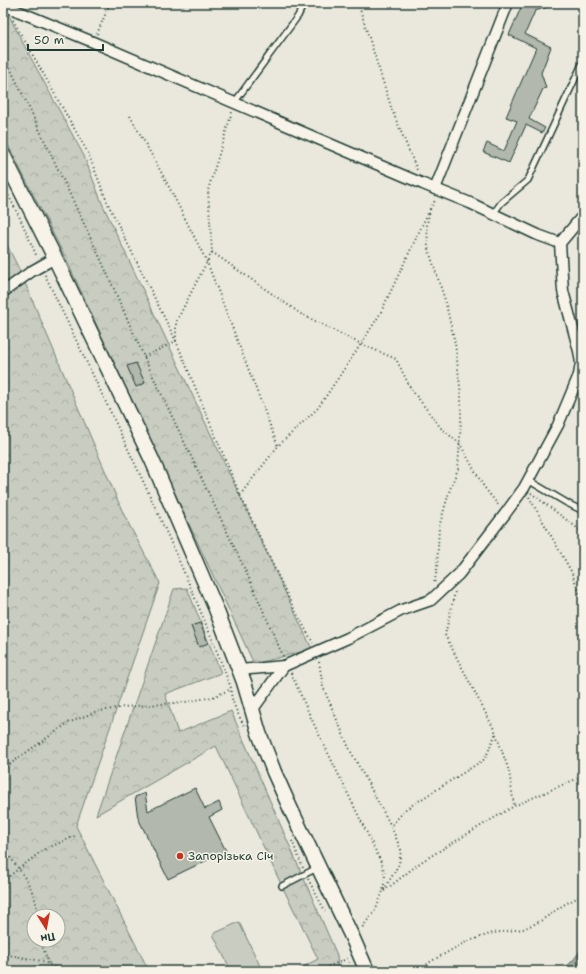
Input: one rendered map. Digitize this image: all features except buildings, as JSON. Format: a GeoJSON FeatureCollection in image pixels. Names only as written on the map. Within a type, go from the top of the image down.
{"type":"FeatureCollection","features":[{"type":"Feature","properties":{"kind":"main road"},"geometry":{"type":"LineString","coordinates":[[3,155],[55,258],[152,460],[216,609],[240,670],[274,772],[367,971]]}},
{"type":"Feature","properties":{"kind":"street"},"geometry":{"type":"LineString","coordinates":[[438,190],[508,3]]}},
{"type":"Feature","properties":{"kind":"street"},"geometry":{"type":"LineString","coordinates":[[4,5],[470,203],[538,235],[560,243]]}},
{"type":"Feature","properties":{"kind":"street"},"geometry":{"type":"LineString","coordinates":[[240,670],[286,665],[348,638],[402,610],[431,600],[459,574],[505,514],[526,484],[558,425],[578,375],[581,363],[581,352],[563,291],[560,243],[580,219],[583,218]]}},
{"type":"Feature","properties":{"kind":"street"},"geometry":{"type":"LineString","coordinates":[[3,292],[55,258]]}},
{"type":"Feature","properties":{"kind":"street"},"geometry":{"type":"LineString","coordinates":[[253,709],[286,665]]}},
{"type":"Feature","properties":{"kind":"lane"},"geometry":{"type":"LineString","coordinates":[[234,103],[298,16],[304,3]]}},
{"type":"Feature","properties":{"kind":"lane"},"geometry":{"type":"LineString","coordinates":[[493,214],[501,203],[528,180],[583,63]]}},
{"type":"Feature","properties":{"kind":"lane"},"geometry":{"type":"LineString","coordinates":[[526,484],[581,510]]}},
{"type":"Feature","properties":{"kind":"lane"},"geometry":{"type":"LineString","coordinates":[[282,886],[318,867]]}},
{"type":"Feature","properties":{"kind":"path"},"geometry":{"type":"LineString","coordinates":[[93,42],[110,3]]}},
{"type":"Feature","properties":{"kind":"path"},"geometry":{"type":"LineString","coordinates":[[358,3],[392,110],[423,184]]}},
{"type":"Feature","properties":{"kind":"path"},"geometry":{"type":"LineString","coordinates":[[4,5],[88,153],[108,204],[176,341],[240,495],[291,603],[317,652],[323,687],[349,748],[391,826],[401,850],[399,864],[383,891],[376,909],[353,939]]}},
{"type":"Feature","properties":{"kind":"path"},"geometry":{"type":"LineString","coordinates":[[3,53],[102,262],[144,357],[248,576],[286,665],[314,725],[382,864],[385,875],[383,891]]}},
{"type":"Feature","properties":{"kind":"path"},"geometry":{"type":"LineString","coordinates":[[176,341],[176,322],[212,252],[208,190],[234,103]]}},
{"type":"Feature","properties":{"kind":"path"},"geometry":{"type":"LineString","coordinates":[[130,116],[166,180],[207,262],[278,446]]}},
{"type":"Feature","properties":{"kind":"path"},"geometry":{"type":"LineString","coordinates":[[3,186],[19,216],[41,266],[179,558],[215,645],[231,688],[232,699],[244,728]]}},
{"type":"Feature","properties":{"kind":"path"},"geometry":{"type":"LineString","coordinates":[[240,495],[278,446],[318,408],[361,344],[380,314],[430,210],[438,190]]}},
{"type":"Feature","properties":{"kind":"path"},"geometry":{"type":"LineString","coordinates":[[430,210],[427,224],[428,248],[445,300],[455,343],[461,395],[458,469],[450,489],[439,527],[437,569],[431,600]]}},
{"type":"Feature","properties":{"kind":"path"},"geometry":{"type":"LineString","coordinates":[[212,252],[301,314],[361,344],[396,359],[411,389],[441,428],[460,444],[484,487],[505,514]]}},
{"type":"Feature","properties":{"kind":"path"},"geometry":{"type":"LineString","coordinates":[[144,357],[176,341]]}},
{"type":"Feature","properties":{"kind":"path"},"geometry":{"type":"LineString","coordinates":[[526,484],[583,531]]}},
{"type":"Feature","properties":{"kind":"path"},"geometry":{"type":"LineString","coordinates":[[526,484],[571,571],[583,602]]}},
{"type":"Feature","properties":{"kind":"path"},"geometry":{"type":"LineString","coordinates":[[459,574],[445,635],[496,733],[509,771],[514,806]]}},
{"type":"Feature","properties":{"kind":"path"},"geometry":{"type":"LineString","coordinates":[[3,769],[68,723],[95,712],[124,707],[185,702],[213,697],[231,688]]}},
{"type":"Feature","properties":{"kind":"path"},"geometry":{"type":"LineString","coordinates":[[391,826],[406,809],[485,759],[496,733]]}},
{"type":"Feature","properties":{"kind":"path"},"geometry":{"type":"LineString","coordinates":[[383,891],[421,862],[514,806],[583,776]]}},
{"type":"Feature","properties":{"kind":"path"},"geometry":{"type":"LineString","coordinates":[[3,881],[43,850],[75,836]]}},
{"type":"Feature","properties":{"kind":"path"},"geometry":{"type":"LineString","coordinates":[[290,838],[306,874],[328,916]]}},
{"type":"Feature","properties":{"kind":"path"},"geometry":{"type":"LineString","coordinates":[[3,848],[19,869],[32,892],[37,908]]}},
{"type":"Feature","properties":{"kind":"path"},"geometry":{"type":"LineString","coordinates":[[422,971],[428,963],[466,942],[492,933],[523,929],[539,922],[565,904],[583,895]]}},
{"type":"Feature","properties":{"kind":"path"},"geometry":{"type":"LineString","coordinates":[[43,948],[50,965]]}},
{"type":"Feature","properties":{"kind":"path"},"geometry":{"type":"LineString","coordinates":[[3,954],[42,961],[62,971]]}},
{"type":"Feature","properties":{"kind":"path"},"geometry":{"type":"LineString","coordinates":[[317,971],[350,957],[352,964]]}},
{"type":"Feature","properties":{"kind":"green space"},"geometry":{"type":"Polygon","coordinates":[[[3,8],[6,9],[84,156],[102,203],[312,649],[254,664],[66,259],[3,135],[3,8]]]}},
{"type":"Feature","properties":{"kind":"green space"},"geometry":{"type":"Polygon","coordinates":[[[3,237],[19,269],[124,515],[160,583],[76,826],[149,971],[3,971],[3,237]]]}},
{"type":"Feature","properties":{"kind":"green space"},"geometry":{"type":"Polygon","coordinates":[[[187,588],[221,673],[165,694],[178,733],[231,711],[337,955],[338,971],[295,971],[318,959],[216,746],[96,815],[174,589],[187,588]]]}},
{"type":"Feature","properties":{"kind":"green space"},"geometry":{"type":"Polygon","coordinates":[[[239,922],[261,968],[255,971],[231,971],[213,934],[239,922]]]}},
{"type":"Feature","properties":{"kind":"shaded area"},"geometry":{"type":"Polygon","coordinates":[[[583,947],[583,971],[562,971],[574,959],[583,947]]]}},
{"type":"Feature","properties":{"kind":"place","name":"Запорізька Січ"},"geometry":{"type":"Point","coordinates":[180,856]}}]}
